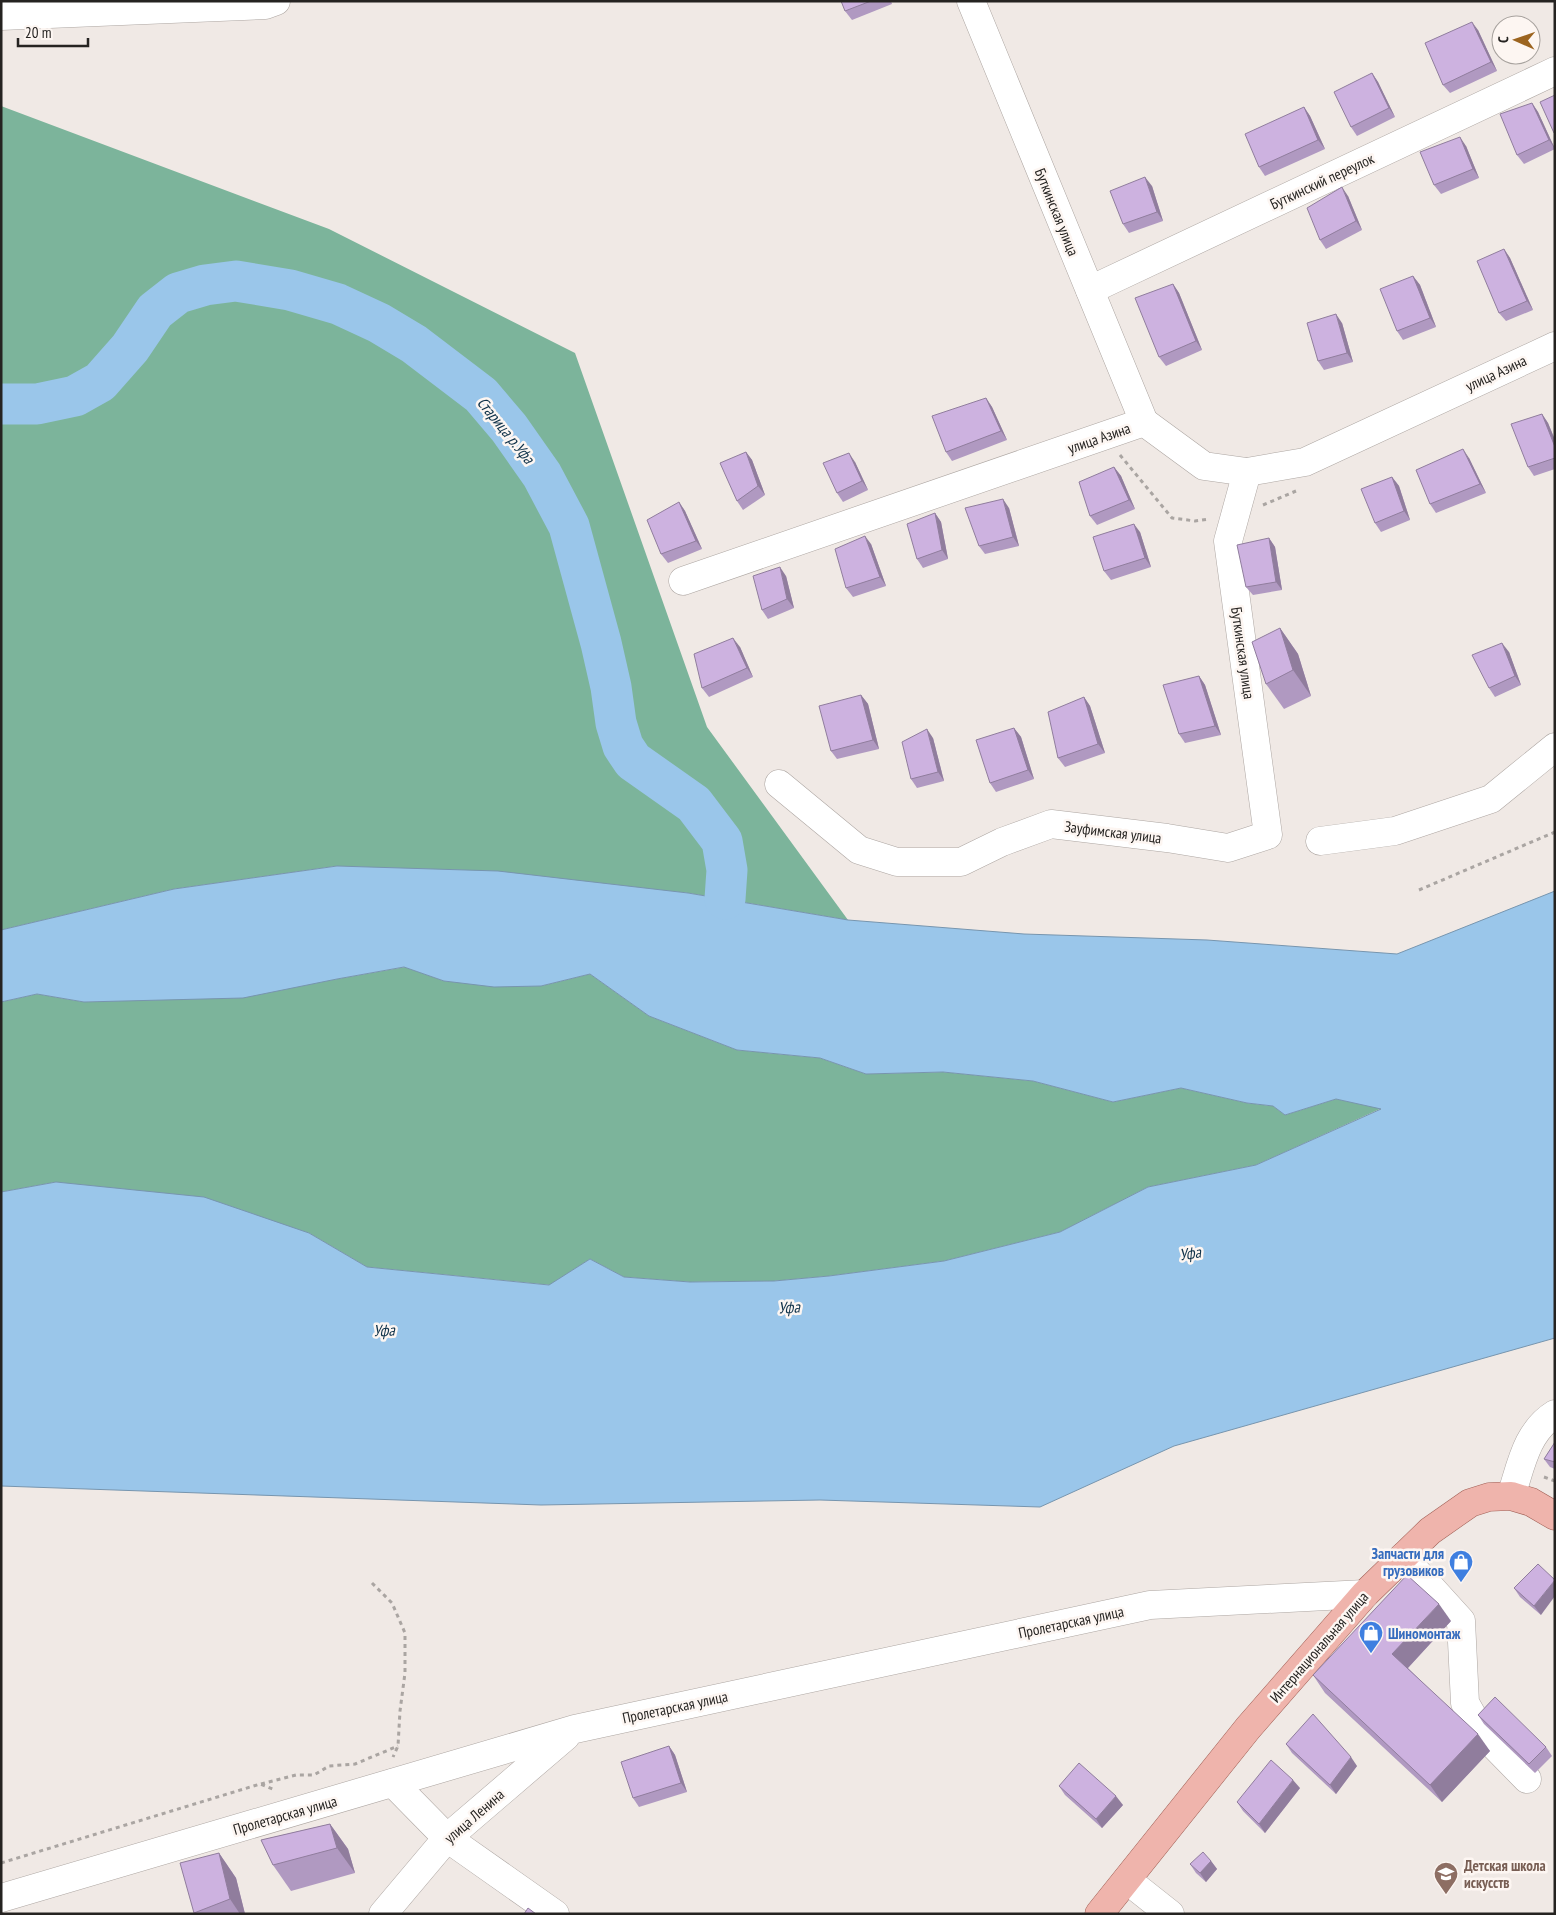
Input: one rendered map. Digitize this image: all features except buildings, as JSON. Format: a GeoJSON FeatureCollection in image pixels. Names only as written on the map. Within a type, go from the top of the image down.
{"type":"FeatureCollection","features":[{"type":"Feature","properties":{"kind":"main road"},"geometry":{"type":"LineString","coordinates":[[1511,1496],[1531,1502],[1555,1516]]}},
{"type":"Feature","properties":{"kind":"main road","name":"Интернациональная улица"},"geometry":{"type":"LineString","coordinates":[[1099,1914],[1248,1728],[1365,1594],[1430,1530],[1470,1504],[1490,1498],[1511,1496]]}},
{"type":"Feature","properties":{"kind":"street"},"geometry":{"type":"LineString","coordinates":[[1,16],[264,5],[276,1]]}},
{"type":"Feature","properties":{"kind":"street","name":"Буткинская улица"},"geometry":{"type":"LineString","coordinates":[[971,1],[1144,422]]}},
{"type":"Feature","properties":{"kind":"street","name":"Буткинский переулок"},"geometry":{"type":"LineString","coordinates":[[1090,290],[1555,71]]}},
{"type":"Feature","properties":{"kind":"street","name":"улица Азина"},"geometry":{"type":"LineString","coordinates":[[683,581],[1144,422],[1204,466],[1246,472],[1306,462],[1555,346]]}},
{"type":"Feature","properties":{"kind":"street","name":"Буткинская улица"},"geometry":{"type":"LineString","coordinates":[[1246,472],[1228,541],[1268,835]]}},
{"type":"Feature","properties":{"kind":"street"},"geometry":{"type":"LineString","coordinates":[[1320,840],[1395,831],[1491,799],[1555,747]]}},
{"type":"Feature","properties":{"kind":"street","name":"Зауфимская улица"},"geometry":{"type":"LineString","coordinates":[[779,784],[859,850],[897,862],[961,862],[1002,842],[1051,824],[1166,838],[1228,848],[1268,835]]}},
{"type":"Feature","properties":{"kind":"street"},"geometry":{"type":"LineString","coordinates":[[1511,1496],[1528,1444],[1546,1420],[1555,1414]]}},
{"type":"Feature","properties":{"kind":"street"},"geometry":{"type":"LineString","coordinates":[[1403,1557],[1461,1621],[1465,1703],[1482,1732],[1527,1779]]}},
{"type":"Feature","properties":{"kind":"street","name":"Пролетарская улица"},"geometry":{"type":"LineString","coordinates":[[1,1898],[575,1729],[1150,1605],[1365,1594]]}},
{"type":"Feature","properties":{"kind":"street","name":"улица Ленина"},"geometry":{"type":"LineString","coordinates":[[383,1914],[447,1838],[575,1729]]}},
{"type":"Feature","properties":{"kind":"street"},"geometry":{"type":"LineString","coordinates":[[393,1783],[447,1838],[555,1914]]}},
{"type":"Feature","properties":{"kind":"street"},"geometry":{"type":"LineString","coordinates":[[1127,1880],[1170,1914]]}},
{"type":"Feature","properties":{"kind":"path"},"geometry":{"type":"LineString","coordinates":[[1419,890],[1555,832]]}},
{"type":"Feature","properties":{"kind":"path"},"geometry":{"type":"LineString","coordinates":[[372,1583],[392,1603],[405,1633],[405,1673],[398,1746],[393,1756],[393,1783]]}},
{"type":"Feature","properties":{"kind":"path"},"geometry":{"type":"LineString","coordinates":[[1,1863],[260,1784],[296,1775],[314,1775],[329,1766],[355,1764],[398,1746]]}},
{"type":"Feature","properties":{"kind":"path"},"geometry":{"type":"LineString","coordinates":[[260,1784],[278,1792]]}},
{"type":"Feature","properties":{"kind":"green space"},"geometry":{"type":"Polygon","coordinates":[[[1,106],[329,229],[575,353],[707,727],[848,920],[688,893],[337,866],[174,889],[1,930],[1,106]]]}},
{"type":"Feature","properties":{"kind":"green space"},"geometry":{"type":"Polygon","coordinates":[[[405,967],[444,981],[541,986],[590,974],[649,1016],[737,1050],[820,1058],[866,1074],[943,1072],[1033,1081],[1113,1102],[1181,1088],[1247,1103],[1273,1106],[1285,1115],[1336,1099],[1382,1108],[1256,1165],[1148,1187],[1060,1232],[944,1261],[774,1281],[690,1282],[624,1277],[590,1259],[550,1285],[367,1267],[309,1233],[56,1182],[1,1192],[1,1002],[37,994],[84,1002],[162,999],[337,979],[405,967]]]}},
{"type":"Feature","properties":{"kind":"water","name":"Уфа"},"geometry":{"type":"Polygon","coordinates":[[[337,866],[498,871],[688,893],[848,920],[1024,934],[1207,940],[1397,954],[1555,891],[1555,1338],[1174,1446],[1040,1507],[820,1500],[541,1505],[1,1486],[1,1192],[56,1182],[204,1197],[309,1233],[367,1267],[549,1285],[590,1259],[624,1277],[690,1282],[774,1281],[944,1261],[1060,1232],[1148,1187],[1256,1165],[1381,1109],[1336,1099],[1285,1115],[1273,1106],[1247,1103],[1181,1088],[1113,1102],[1033,1081],[943,1072],[866,1074],[820,1058],[737,1050],[649,1016],[590,974],[541,986],[494,987],[444,981],[404,967],[243,998],[84,1002],[37,994],[1,1002],[1,930],[174,889],[337,866]]]}},
{"type":"Feature","properties":{"kind":"waterway","name":"Старица р.Уфа"},"geometry":{"type":"LineString","coordinates":[[1,404],[37,404],[75,396],[100,382],[130,348],[155,311],[178,293],[205,285],[236,281],[290,290],[338,304],[379,323],[414,344],[481,395],[509,428],[542,475],[569,526],[601,643],[611,687],[616,723],[623,746],[633,761],[694,804],[722,841],[727,870],[725,899]]}},
{"type":"Feature","properties":{"kind":"place","name":"Запчасти для грузовиков"},"geometry":{"type":"Point","coordinates":[1461,1583]}},
{"type":"Feature","properties":{"kind":"place","name":"Шиномонтаж"},"geometry":{"type":"Point","coordinates":[1371,1654]}},
{"type":"Feature","properties":{"kind":"place","name":"Детская школа искусств"},"geometry":{"type":"Point","coordinates":[1446,1895]}}]}
